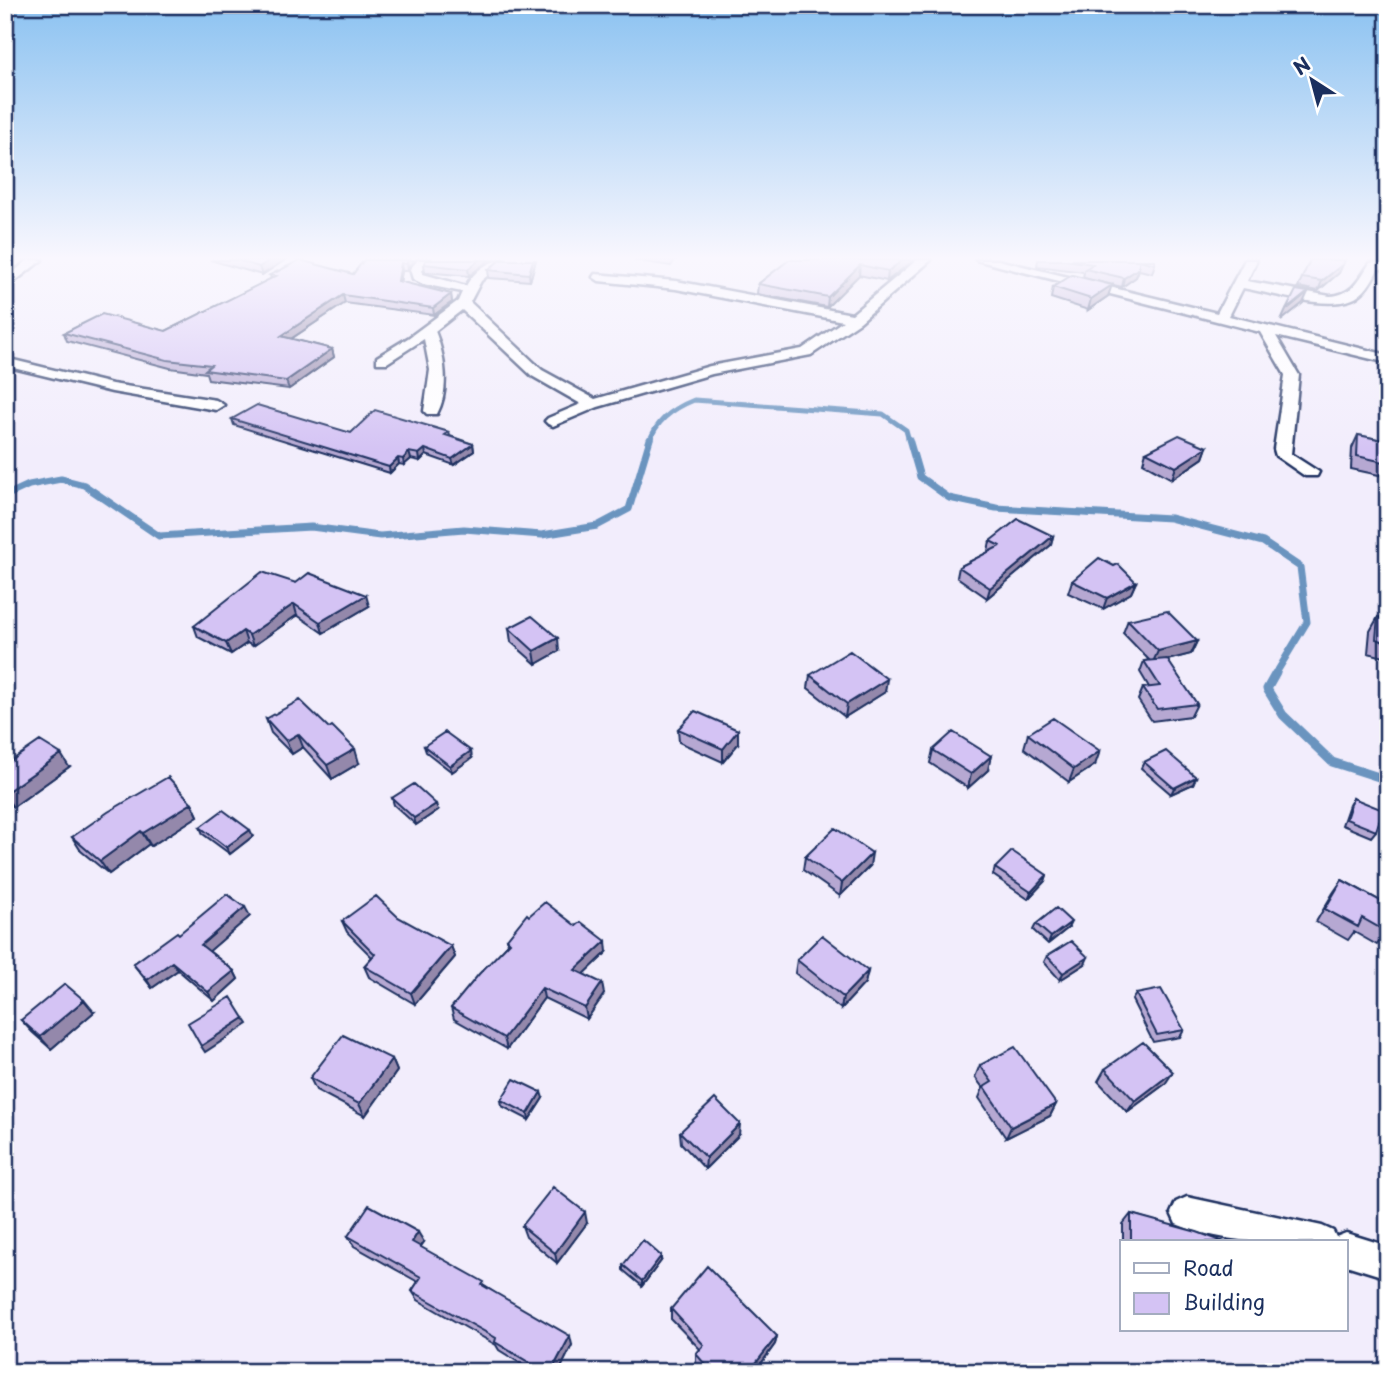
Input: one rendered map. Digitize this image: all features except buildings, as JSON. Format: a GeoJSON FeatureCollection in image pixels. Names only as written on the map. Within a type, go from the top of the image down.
{"type":"FeatureCollection","features":[{"type":"Feature","properties":{"kind":"street"},"geometry":{"type":"LineString","coordinates":[[382,360],[435,324]]}},
{"type":"Feature","properties":{"kind":"street"},"geometry":{"type":"LineString","coordinates":[[492,324],[537,373],[593,404]]}},
{"type":"Feature","properties":{"kind":"street"},"geometry":{"type":"LineString","coordinates":[[552,421],[593,404],[710,370],[806,352],[846,324]]}},
{"type":"Feature","properties":{"kind":"street"},"geometry":{"type":"LineString","coordinates":[[1250,324],[1388,359]]}},
{"type":"Feature","properties":{"kind":"street"},"geometry":{"type":"LineString","coordinates":[[1265,328],[1292,375],[1282,449],[1284,456],[1311,472]]}},
{"type":"Feature","properties":{"kind":"street"},"geometry":{"type":"LineString","coordinates":[[428,331],[438,362],[438,387],[432,411]]}},
{"type":"Feature","properties":{"kind":"street"},"geometry":{"type":"LineString","coordinates":[[5,362],[112,388],[216,405]]}},
{"type":"Feature","properties":{"kind":"street"},"geometry":{"type":"LineString","coordinates":[[1187,1213],[1313,1240]]}},
{"type":"Feature","properties":{"kind":"street"},"geometry":{"type":"LineString","coordinates":[[1348,1250],[1388,1262]]}},
{"type":"Feature","properties":{"kind":"waterway"},"geometry":{"type":"LineString","coordinates":[[650,441],[667,416],[694,400],[883,414],[906,430],[909,441]]}},
{"type":"Feature","properties":{"kind":"waterway"},"geometry":{"type":"LineString","coordinates":[[5,496],[29,485],[61,479],[84,485],[159,536],[311,527],[380,536],[464,529],[542,535],[597,526],[629,509],[650,439]]}},
{"type":"Feature","properties":{"kind":"waterway"},"geometry":{"type":"LineString","coordinates":[[909,439],[920,477],[949,498],[996,508],[1170,518],[1263,542],[1300,567],[1307,622],[1275,675]]}},
{"type":"Feature","properties":{"kind":"waterway"},"geometry":{"type":"LineString","coordinates":[[1276,673],[1267,689],[1283,715],[1332,762],[1388,780]]}}]}
